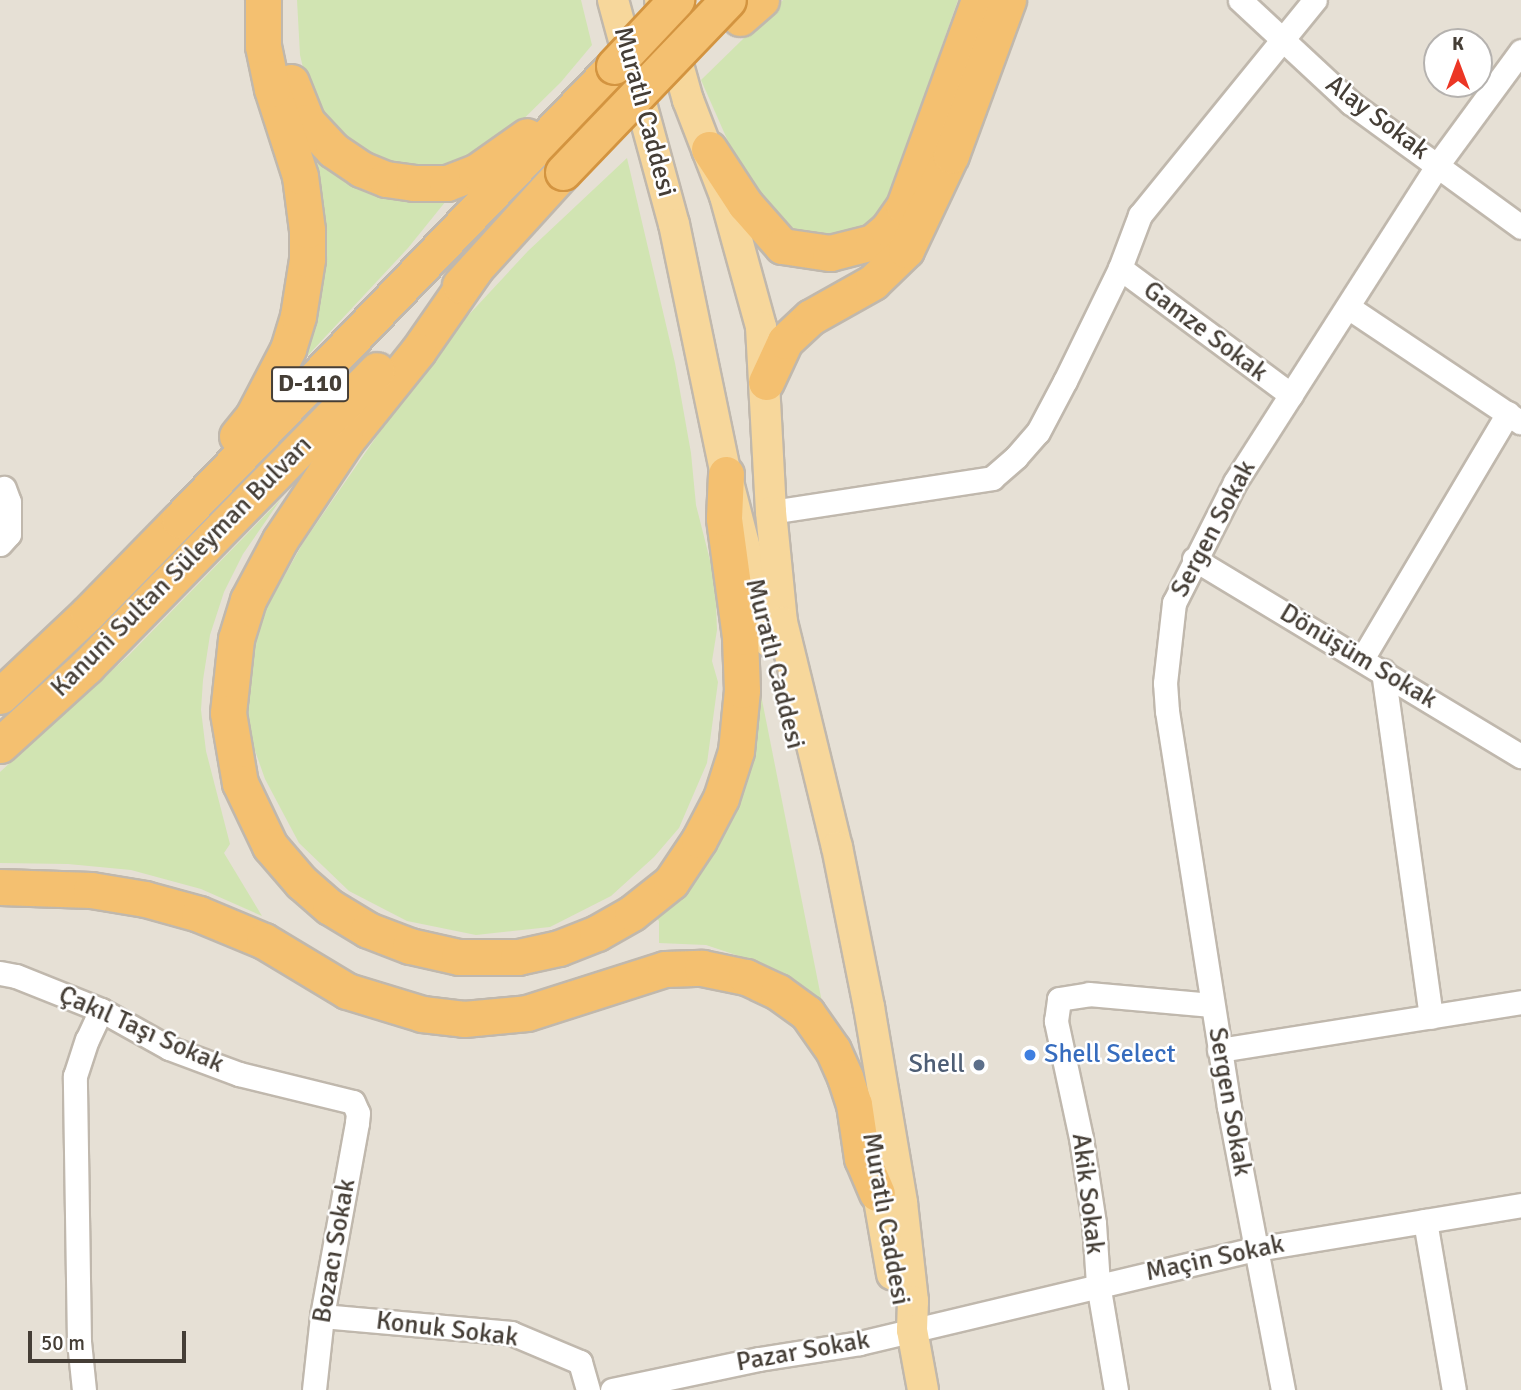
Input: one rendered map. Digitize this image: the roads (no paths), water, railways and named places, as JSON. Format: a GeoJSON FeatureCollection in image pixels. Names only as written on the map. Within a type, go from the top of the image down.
{"type":"FeatureCollection","features":[{"type":"Feature","properties":{"kind":"highway"},"geometry":{"type":"LineString","coordinates":[[179,520],[200,484],[253,416],[271,384],[288,349],[303,289],[307,259],[304,200],[265,57],[263,0]]}},
{"type":"Feature","properties":{"kind":"highway"},"geometry":{"type":"LineString","coordinates":[[283,0],[282,23],[293,93],[307,122],[333,150],[361,169],[386,179],[414,183],[447,183],[476,172],[522,140],[614,65]]}},
{"type":"Feature","properties":{"kind":"highway","name":"D-110"},"geometry":{"type":"LineString","coordinates":[[614,65],[676,0]]}},
{"type":"Feature","properties":{"kind":"highway"},"geometry":{"type":"LineString","coordinates":[[709,149],[745,204],[782,246],[830,253],[873,242],[888,229],[904,206],[979,0]]}},
{"type":"Feature","properties":{"kind":"highway"},"geometry":{"type":"LineString","coordinates":[[766,382],[785,341],[811,317],[873,282],[906,250],[936,193],[1008,0]]}},
{"type":"Feature","properties":{"kind":"highway","name":"Kanuni Sultan Süleyman Bulvarı"},"geometry":{"type":"LineString","coordinates":[[0,745],[114,639],[475,269],[563,172],[743,6]]}},
{"type":"Feature","properties":{"kind":"highway","name":"Kanuni Sultan Süleyman Bulvarı"},"geometry":{"type":"LineString","coordinates":[[0,696],[88,613],[179,520],[614,65]]}},
{"type":"Feature","properties":{"kind":"highway"},"geometry":{"type":"LineString","coordinates":[[475,269],[418,351],[346,441],[280,540],[248,600],[236,639],[228,712],[240,783],[270,846],[301,882],[330,908],[368,930],[411,946],[459,957],[518,957],[559,948],[597,933],[632,913],[671,881],[699,840],[721,798],[736,751],[742,690],[740,637],[724,518],[726,474]]}},
{"type":"Feature","properties":{"kind":"highway"},"geometry":{"type":"LineString","coordinates":[[0,887],[91,890],[145,899],[199,915],[264,942],[347,991],[422,1014],[464,1019],[527,1013],[559,1005],[639,975],[665,969],[702,968],[746,977],[778,992],[807,1013],[834,1050],[848,1086],[862,1157],[877,1193]]}},
{"type":"Feature","properties":{"kind":"main road","name":"Muratlı Caddesi"},"geometry":{"type":"LineString","coordinates":[[613,0],[674,224],[726,474],[814,821],[858,1045],[877,1193],[899,1312],[912,1330]]}},
{"type":"Feature","properties":{"kind":"main road","name":"Muratlı Caddesi"},"geometry":{"type":"LineString","coordinates":[[660,0],[688,100],[725,196],[761,327],[771,512],[781,611],[790,666],[837,847],[869,1007],[902,1203],[913,1301],[912,1330],[923,1390]]}},
{"type":"Feature","properties":{"kind":"street","name":"Alay Sokak"},"geometry":{"type":"LineString","coordinates":[[1240,0],[1282,42],[1351,103],[1521,227]]}},
{"type":"Feature","properties":{"kind":"street"},"geometry":{"type":"LineString","coordinates":[[771,512],[992,478],[1016,457],[1038,432],[1120,268],[1140,215],[1315,0]]}},
{"type":"Feature","properties":{"kind":"street","name":"Sergen Sokak"},"geometry":{"type":"LineString","coordinates":[[1283,1390],[1219,1050],[1165,683],[1174,603],[1235,482],[1438,164],[1521,51]]}},
{"type":"Feature","properties":{"kind":"street","name":"Gamze Sokak"},"geometry":{"type":"LineString","coordinates":[[1120,268],[1291,396]]}},
{"type":"Feature","properties":{"kind":"street"},"geometry":{"type":"LineString","coordinates":[[1348,307],[1515,418],[1363,659]]}},
{"type":"Feature","properties":{"kind":"street"},"geometry":{"type":"LineString","coordinates":[[0,544],[9,534],[9,502],[4,488]]}},
{"type":"Feature","properties":{"kind":"street","name":"Dönüşüm Sokak"},"geometry":{"type":"LineString","coordinates":[[1194,559],[1521,755]]}},
{"type":"Feature","properties":{"kind":"street"},"geometry":{"type":"LineString","coordinates":[[1383,671],[1431,1017]]}},
{"type":"Feature","properties":{"kind":"street","name":"Çakıl Taşı Sokak"},"geometry":{"type":"LineString","coordinates":[[0,973],[16,976],[102,1010],[169,1048],[271,1084],[353,1102],[358,1113]]}},
{"type":"Feature","properties":{"kind":"street","name":"Akik Sokak"},"geometry":{"type":"LineString","coordinates":[[1116,1390],[1098,1284],[1094,1223],[1081,1138],[1056,1021],[1059,999],[1088,994],[1212,1005]]}},
{"type":"Feature","properties":{"kind":"street"},"geometry":{"type":"LineString","coordinates":[[1219,1050],[1521,1002]]}},
{"type":"Feature","properties":{"kind":"street"},"geometry":{"type":"LineString","coordinates":[[83,1390],[79,1342],[75,1076],[87,1040],[102,1010]]}},
{"type":"Feature","properties":{"kind":"street","name":"Bozacı Sokak"},"geometry":{"type":"LineString","coordinates":[[314,1390],[322,1316],[358,1113]]}},
{"type":"Feature","properties":{"kind":"street","name":"Maçin Sokak"},"geometry":{"type":"LineString","coordinates":[[912,1330],[1098,1284],[1256,1249],[1521,1205]]}},
{"type":"Feature","properties":{"kind":"street"},"geometry":{"type":"LineString","coordinates":[[1425,1221],[1454,1390]]}},
{"type":"Feature","properties":{"kind":"street","name":"Konuk Sokak"},"geometry":{"type":"LineString","coordinates":[[322,1316],[511,1333],[580,1362],[588,1390]]}},
{"type":"Feature","properties":{"kind":"street","name":"Pazar Sokak"},"geometry":{"type":"LineString","coordinates":[[621,1388],[912,1330]]}},
{"type":"Feature","properties":{"kind":"place","name":"Shell Select"},"geometry":{"type":"Point","coordinates":[1030,1055]}},
{"type":"Feature","properties":{"kind":"place","name":"Shell"},"geometry":{"type":"Point","coordinates":[979,1065]}}]}
